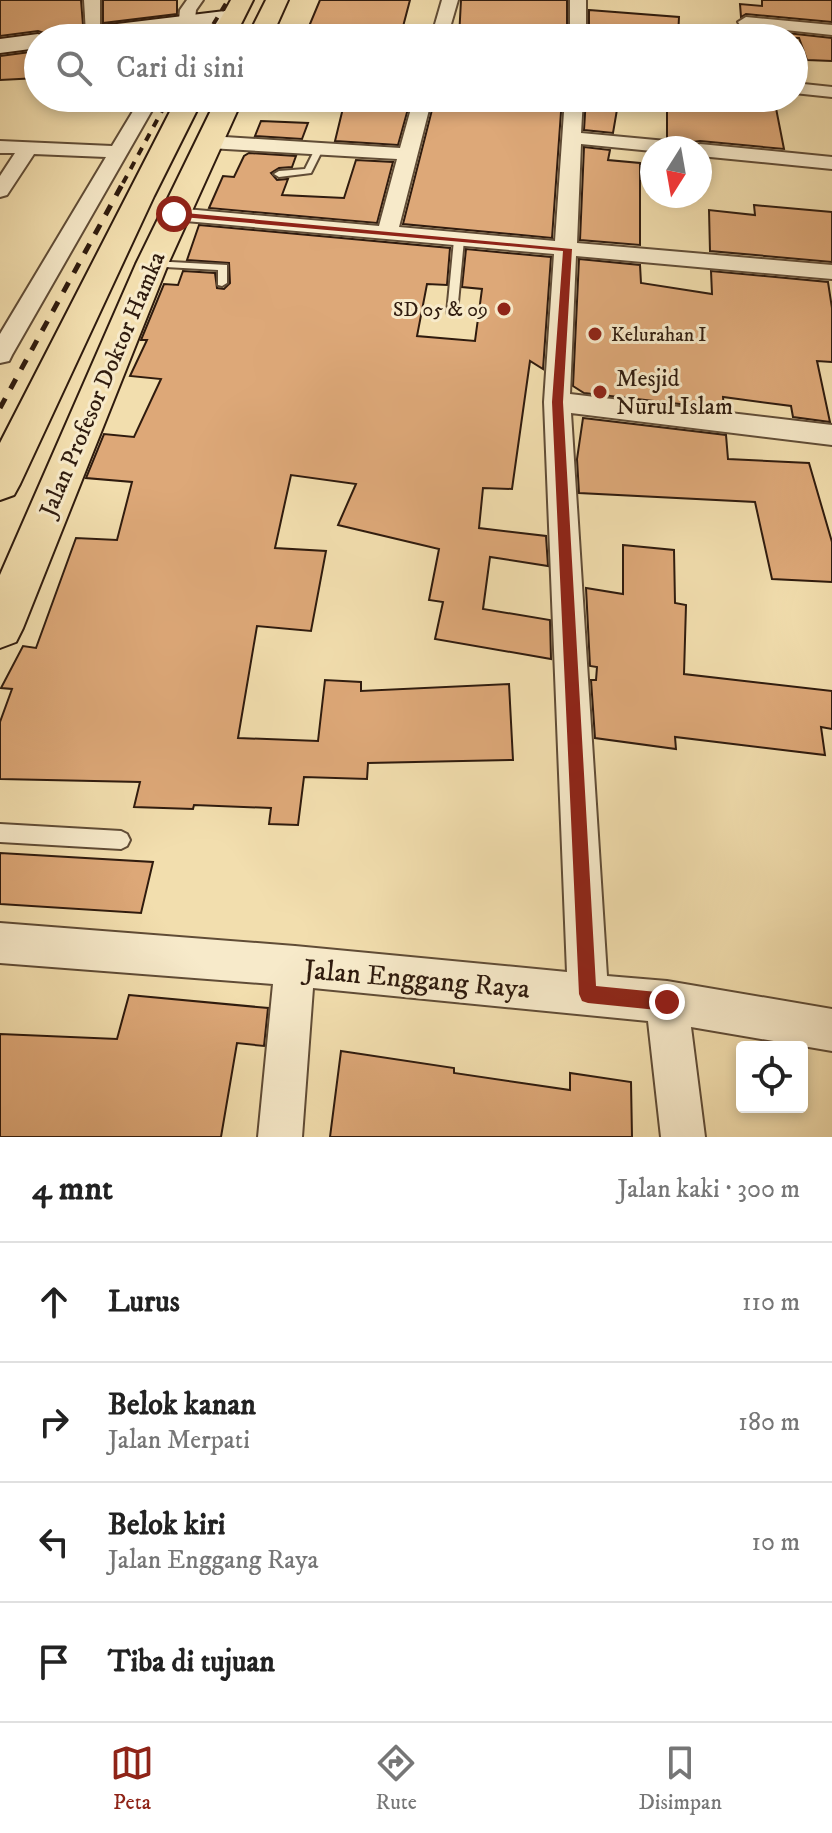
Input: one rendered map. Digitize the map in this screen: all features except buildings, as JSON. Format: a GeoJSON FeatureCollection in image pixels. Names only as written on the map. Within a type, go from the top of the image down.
{"type":"FeatureCollection","features":[{"type":"Feature","properties":{"kind":"highway"},"geometry":{"type":"LineString","coordinates":[[265,24],[277,0]]}},
{"type":"Feature","properties":{"kind":"highway","name":"Jalan Profesor Doktor Hamka"},"geometry":{"type":"LineString","coordinates":[[0,484],[125,223],[183,112]]}},
{"type":"Feature","properties":{"kind":"highway","name":"Jalan Profesor Doktor Hamka"},"geometry":{"type":"LineString","coordinates":[[0,628],[174,214],[209,142],[238,112]]}},
{"type":"Feature","properties":{"kind":"street"},"geometry":{"type":"LineString","coordinates":[[92,0],[93,24]]}},
{"type":"Feature","properties":{"kind":"street"},"geometry":{"type":"LineString","coordinates":[[443,24],[450,0]]}},
{"type":"Feature","properties":{"kind":"street"},"geometry":{"type":"LineString","coordinates":[[578,0],[578,24]]}},
{"type":"Feature","properties":{"kind":"street"},"geometry":{"type":"LineString","coordinates":[[160,24],[238,8]]}},
{"type":"Feature","properties":{"kind":"street"},"geometry":{"type":"LineString","coordinates":[[746,22],[768,24]]}},
{"type":"Feature","properties":{"kind":"street"},"geometry":{"type":"LineString","coordinates":[[808,28],[832,30]]}},
{"type":"Feature","properties":{"kind":"street"},"geometry":{"type":"LineString","coordinates":[[0,46],[24,43]]}},
{"type":"Feature","properties":{"kind":"street"},"geometry":{"type":"LineString","coordinates":[[808,83],[832,92]]}},
{"type":"Feature","properties":{"kind":"street"},"geometry":{"type":"LineString","coordinates":[[0,355],[141,112]]}},
{"type":"Feature","properties":{"kind":"street"},"geometry":{"type":"LineString","coordinates":[[387,234],[419,112]]}},
{"type":"Feature","properties":{"kind":"street"},"geometry":{"type":"LineString","coordinates":[[573,112],[568,249],[557,402],[588,994]]}},
{"type":"Feature","properties":{"kind":"street"},"geometry":{"type":"LineString","coordinates":[[570,137],[640,144]]}},
{"type":"Feature","properties":{"kind":"street"},"geometry":{"type":"LineString","coordinates":[[209,142],[408,154]]}},
{"type":"Feature","properties":{"kind":"street"},"geometry":{"type":"LineString","coordinates":[[0,147],[117,152]]}},
{"type":"Feature","properties":{"kind":"street"},"geometry":{"type":"LineString","coordinates":[[0,191],[28,148]]}},
{"type":"Feature","properties":{"kind":"street"},"geometry":{"type":"LineString","coordinates":[[712,151],[832,163]]}},
{"type":"Feature","properties":{"kind":"street"},"geometry":{"type":"LineString","coordinates":[[174,214],[832,272]]}},
{"type":"Feature","properties":{"kind":"street"},"geometry":{"type":"LineString","coordinates":[[557,402],[832,435]]}},
{"type":"Feature","properties":{"kind":"street","name":"Jalan Enggang Raya"},"geometry":{"type":"LineString","coordinates":[[0,943],[295,966],[667,1002],[832,1030]]}},
{"type":"Feature","properties":{"kind":"street"},"geometry":{"type":"LineString","coordinates":[[280,1137],[295,966]]}},
{"type":"Feature","properties":{"kind":"street"},"geometry":{"type":"LineString","coordinates":[[667,1002],[683,1137]]}},
{"type":"Feature","properties":{"kind":"lane"},"geometry":{"type":"LineString","coordinates":[[279,174],[308,171],[319,149]]}},
{"type":"Feature","properties":{"kind":"lane"},"geometry":{"type":"LineString","coordinates":[[452,313],[459,240]]}},
{"type":"Feature","properties":{"kind":"lane"},"geometry":{"type":"LineString","coordinates":[[152,264],[223,267],[222,283]]}},
{"type":"Feature","properties":{"kind":"lane"},"geometry":{"type":"LineString","coordinates":[[0,833],[121,840]]}},
{"type":"Feature","properties":{"kind":"railway"},"geometry":{"type":"LineString","coordinates":[[213,24],[228,0]]}},
{"type":"Feature","properties":{"kind":"railway"},"geometry":{"type":"LineString","coordinates":[[123,183],[161,112]]}},
{"type":"Feature","properties":{"kind":"railway"},"geometry":{"type":"LineString","coordinates":[[0,408],[124,181]]}},
{"type":"Feature","properties":{"kind":"place","name":"SD 05 & 09"},"geometry":{"type":"Point","coordinates":[504,309]}},
{"type":"Feature","properties":{"kind":"place","name":"Kelurahan I"},"geometry":{"type":"Point","coordinates":[595,334]}},
{"type":"Feature","properties":{"kind":"place","name":"Mesjid Nurul Islam"},"geometry":{"type":"Point","coordinates":[600,392]}},
{"type":"Feature","properties":{"kind":"route"},"geometry":{"type":"LineString","coordinates":[[174,214],[568,249],[557,402],[588,994],[667,1002]]}}]}
